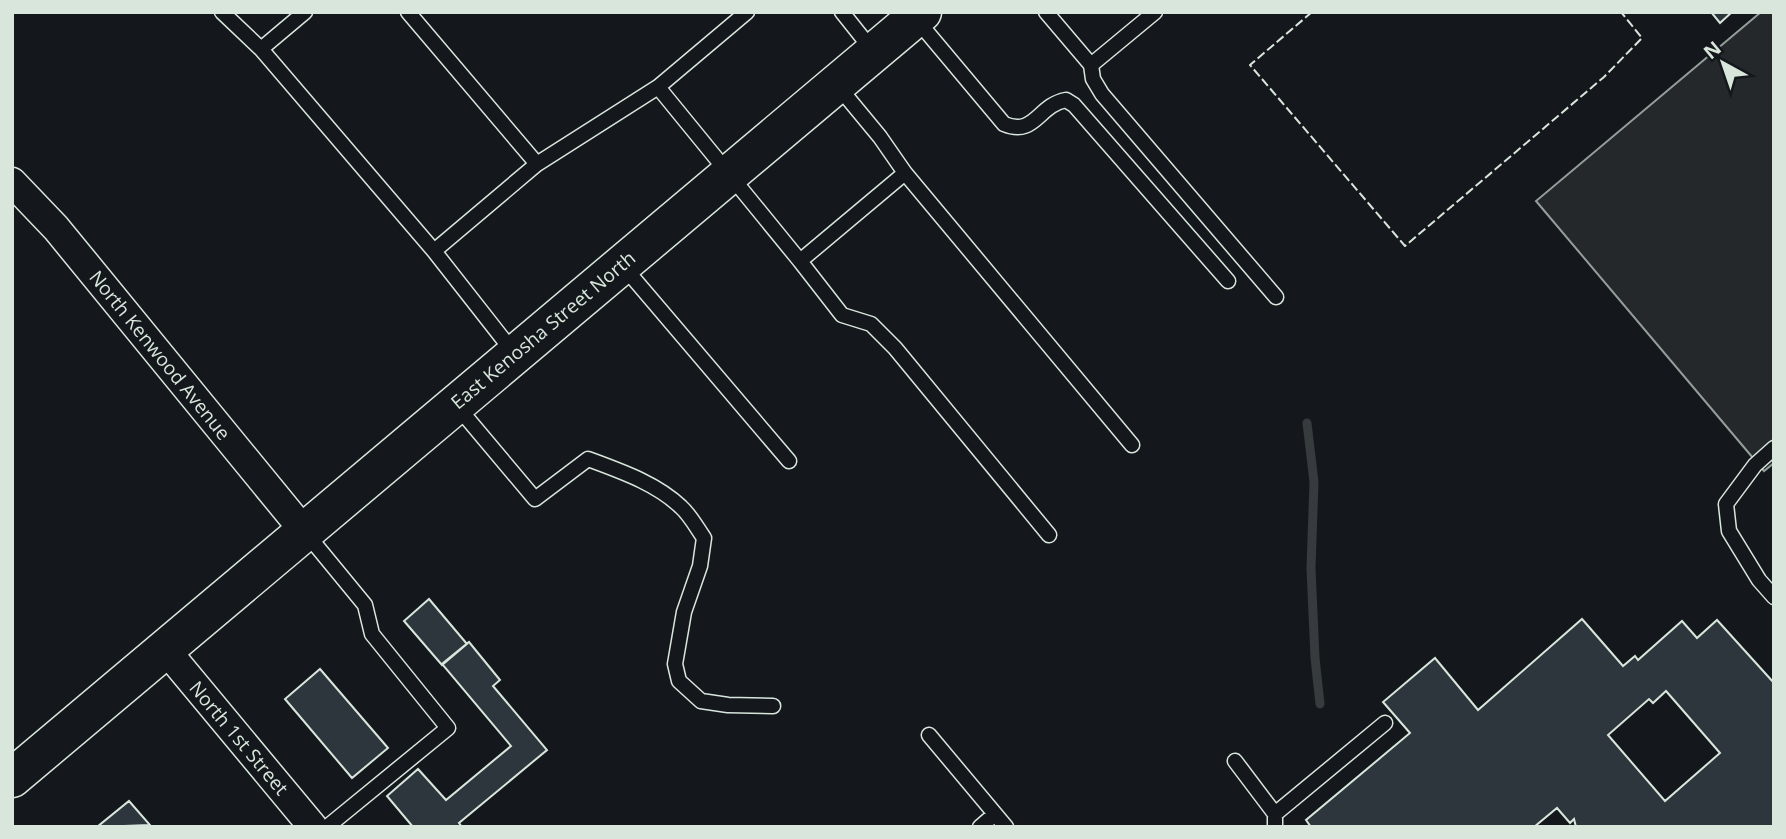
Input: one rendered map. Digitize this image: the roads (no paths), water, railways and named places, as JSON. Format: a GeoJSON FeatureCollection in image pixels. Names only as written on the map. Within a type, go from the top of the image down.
{"type":"FeatureCollection","features":[{"type":"Feature","properties":{"kind":"main road","name":"East Kenosha Street North"},"geometry":{"type":"LineString","coordinates":[[12,778],[918,15]]}},
{"type":"Feature","properties":{"kind":"street","name":"North Kenwood Avenue"},"geometry":{"type":"LineString","coordinates":[[12,182],[55,228],[304,531]]}},
{"type":"Feature","properties":{"kind":"street","name":"North 1st Street"},"geometry":{"type":"LineString","coordinates":[[165,649],[313,827]]}},
{"type":"Feature","properties":{"kind":"lane"},"geometry":{"type":"LineString","coordinates":[[222,12],[261,49],[434,251],[514,354]]}},
{"type":"Feature","properties":{"kind":"lane"},"geometry":{"type":"LineString","coordinates":[[261,49],[305,12]]}},
{"type":"Feature","properties":{"kind":"lane"},"geometry":{"type":"LineString","coordinates":[[408,12],[537,164]]}},
{"type":"Feature","properties":{"kind":"lane"},"geometry":{"type":"LineString","coordinates":[[434,251],[537,164],[657,87],[747,12]]}},
{"type":"Feature","properties":{"kind":"lane"},"geometry":{"type":"LineString","coordinates":[[842,12],[874,52]]}},
{"type":"Feature","properties":{"kind":"lane"},"geometry":{"type":"LineString","coordinates":[[1046,12],[1091,65],[1093,79],[1102,94],[1276,297]]}},
{"type":"Feature","properties":{"kind":"lane"},"geometry":{"type":"LineString","coordinates":[[1091,65],[1155,12]]}},
{"type":"Feature","properties":{"kind":"lane"},"geometry":{"type":"LineString","coordinates":[[918,15],[1004,124],[1016,129],[1025,127],[1056,102],[1066,100],[1074,105],[1228,281]]}},
{"type":"Feature","properties":{"kind":"lane"},"geometry":{"type":"LineString","coordinates":[[836,84],[880,137],[905,173],[1132,445]]}},
{"type":"Feature","properties":{"kind":"lane"},"geometry":{"type":"LineString","coordinates":[[657,87],[842,315],[872,324],[895,348],[1049,535]]}},
{"type":"Feature","properties":{"kind":"lane"},"geometry":{"type":"LineString","coordinates":[[800,261],[905,173]]}},
{"type":"Feature","properties":{"kind":"lane"},"geometry":{"type":"LineString","coordinates":[[622,265],[789,461]]}},
{"type":"Feature","properties":{"kind":"lane"},"geometry":{"type":"LineString","coordinates":[[455,404],[536,499],[588,459],[624,472],[663,493],[683,508],[704,538],[701,566],[684,612],[676,664],[679,681],[701,701],[728,705],[773,706]]}},
{"type":"Feature","properties":{"kind":"lane"},"geometry":{"type":"LineString","coordinates":[[1774,448],[1755,465],[1726,505],[1728,531],[1759,580],[1774,597]]}},
{"type":"Feature","properties":{"kind":"lane"},"geometry":{"type":"LineString","coordinates":[[304,531],[365,605],[372,634],[447,728],[327,827]]}},
{"type":"Feature","properties":{"kind":"lane"},"geometry":{"type":"LineString","coordinates":[[1235,761],[1275,820],[1384,723]]}},
{"type":"Feature","properties":{"kind":"lane"},"geometry":{"type":"LineString","coordinates":[[929,736],[1006,827]]}},
{"type":"Feature","properties":{"kind":"lane"},"geometry":{"type":"LineString","coordinates":[[981,827],[995,814]]}},
{"type":"Feature","properties":{"kind":"waterway"},"geometry":{"type":"LineString","coordinates":[[1307,423],[1314,482],[1311,568],[1320,704]]}}]}
